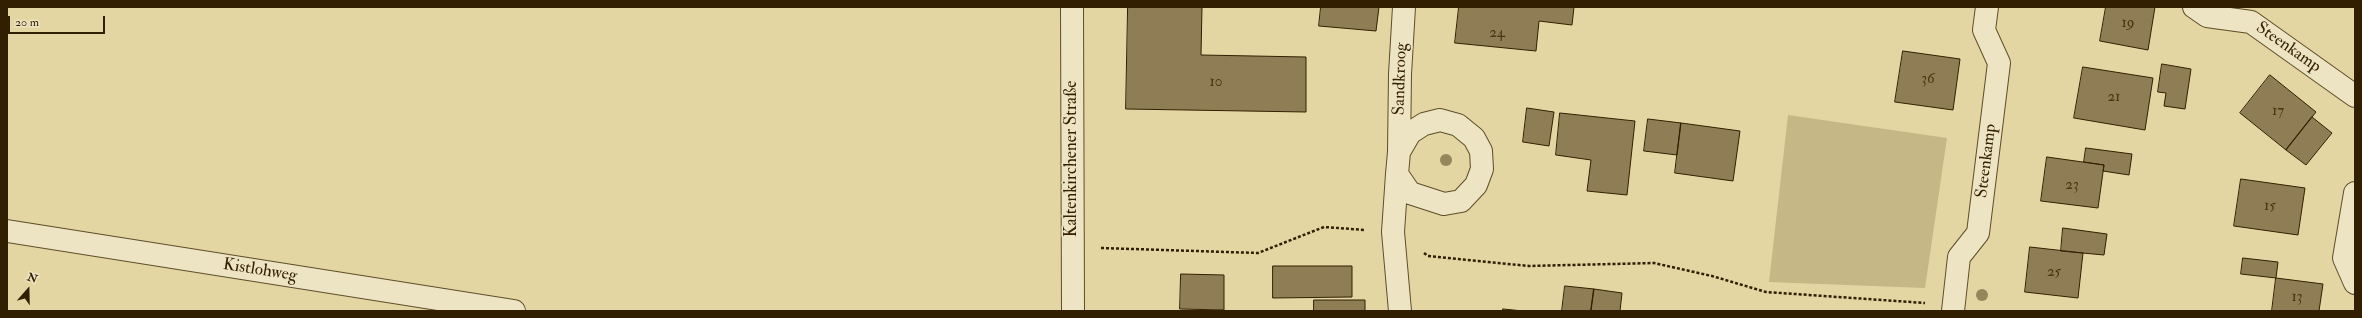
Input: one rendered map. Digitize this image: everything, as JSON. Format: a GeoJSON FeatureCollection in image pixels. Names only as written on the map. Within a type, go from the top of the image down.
{"type":"FeatureCollection","features":[{"type":"Feature","properties":{"kind":"street","name":"Kaltenkirchener Straße"},"geometry":{"type":"LineString","coordinates":[[1072,7],[1072,311]]}},
{"type":"Feature","properties":{"kind":"street","name":"Sandkroog"},"geometry":{"type":"LineString","coordinates":[[1400,311],[1394,232],[1399,152],[1400,74],[1404,7]]}},
{"type":"Feature","properties":{"kind":"street","name":"Steenkamp"},"geometry":{"type":"LineString","coordinates":[[1953,308],[1959,257],[1978,233],[1999,63],[1984,30],[1987,7]]}},
{"type":"Feature","properties":{"kind":"street","name":"Steenkamp"},"geometry":{"type":"LineString","coordinates":[[2194,7],[2207,16],[2251,22],[2355,96]]}},
{"type":"Feature","properties":{"kind":"street","name":"Sandkroog"},"geometry":{"type":"LineString","coordinates":[[1397,174],[1410,193],[1444,204],[1461,201],[1476,185],[1482,169],[1481,151],[1474,138],[1458,125],[1440,120],[1424,124],[1410,133],[1399,152]]}},
{"type":"Feature","properties":{"kind":"street"},"geometry":{"type":"LineString","coordinates":[[2355,193],[2344,258],[2355,283]]}},
{"type":"Feature","properties":{"kind":"street","name":"Kistlohweg"},"geometry":{"type":"LineString","coordinates":[[7,231],[514,311]]}},
{"type":"Feature","properties":{"kind":"path"},"geometry":{"type":"LineString","coordinates":[[1072,248],[1258,253],[1324,227],[1394,232],[1428,256],[1529,266],[1654,263],[1712,276],[1766,292],[1953,308]]}},
{"type":"Feature","properties":{"kind":"shaded area"},"geometry":{"type":"Polygon","coordinates":[[[1788,115],[1947,138],[1925,288],[1769,282],[1788,115]]]}},
{"type":"Feature","properties":{"kind":"building"},"geometry":{"type":"Polygon","coordinates":[[[1128,7],[1202,7],[1201,55],[1306,57],[1306,112],[1126,109],[1128,7]]]}},
{"type":"Feature","properties":{"kind":"building"},"geometry":{"type":"Polygon","coordinates":[[[1321,7],[1379,7],[1376,31],[1319,26],[1321,7]]]}},
{"type":"Feature","properties":{"kind":"building"},"geometry":{"type":"Polygon","coordinates":[[[1459,7],[1574,7],[1572,25],[1539,21],[1536,51],[1455,43],[1459,7]]]}},
{"type":"Feature","properties":{"kind":"building"},"geometry":{"type":"Polygon","coordinates":[[[2106,7],[2155,7],[2148,50],[2100,41],[2106,7]]]}},
{"type":"Feature","properties":{"kind":"building"},"geometry":{"type":"Polygon","coordinates":[[[1903,51],[1960,59],[1953,110],[1895,102],[1903,51]]]}},
{"type":"Feature","properties":{"kind":"building"},"geometry":{"type":"Polygon","coordinates":[[[2162,64],[2191,69],[2185,109],[2164,106],[2166,93],[2158,92],[2162,64]]]}},
{"type":"Feature","properties":{"kind":"building"},"geometry":{"type":"Polygon","coordinates":[[[2083,67],[2153,78],[2145,130],[2074,118],[2083,67]]]}},
{"type":"Feature","properties":{"kind":"building"},"geometry":{"type":"Polygon","coordinates":[[[2270,75],[2316,112],[2286,150],[2240,113],[2270,75]]]}},
{"type":"Feature","properties":{"kind":"building"},"geometry":{"type":"Polygon","coordinates":[[[1527,108],[1554,112],[1549,146],[1523,142],[1527,108]]]}},
{"type":"Feature","properties":{"kind":"building"},"geometry":{"type":"Polygon","coordinates":[[[1560,113],[1635,121],[1627,195],[1587,191],[1591,160],[1556,155],[1560,113]]]}},
{"type":"Feature","properties":{"kind":"building"},"geometry":{"type":"Polygon","coordinates":[[[2312,117],[2332,133],[2306,165],[2286,150],[2312,117]]]}},
{"type":"Feature","properties":{"kind":"building"},"geometry":{"type":"Polygon","coordinates":[[[1648,119],[1681,123],[1677,155],[1644,151],[1648,119]]]}},
{"type":"Feature","properties":{"kind":"building"},"geometry":{"type":"Polygon","coordinates":[[[1681,123],[1740,131],[1733,181],[1675,173],[1681,123]]]}},
{"type":"Feature","properties":{"kind":"building"},"geometry":{"type":"Polygon","coordinates":[[[2086,148],[2132,154],[2129,175],[2103,171],[2104,165],[2084,162],[2086,148]]]}},
{"type":"Feature","properties":{"kind":"building"},"geometry":{"type":"Polygon","coordinates":[[[2047,157],[2104,165],[2098,208],[2041,201],[2047,157]]]}},
{"type":"Feature","properties":{"kind":"building"},"geometry":{"type":"Polygon","coordinates":[[[2241,179],[2305,188],[2298,235],[2234,226],[2241,179]]]}},
{"type":"Feature","properties":{"kind":"building"},"geometry":{"type":"Polygon","coordinates":[[[2063,228],[2107,234],[2104,255],[2061,251],[2063,228]]]}},
{"type":"Feature","properties":{"kind":"building"},"geometry":{"type":"Polygon","coordinates":[[[2030,247],[2083,253],[2078,298],[2025,292],[2030,247]]]}},
{"type":"Feature","properties":{"kind":"building"},"geometry":{"type":"Polygon","coordinates":[[[2243,258],[2278,262],[2276,278],[2241,274],[2243,258]]]}},
{"type":"Feature","properties":{"kind":"building"},"geometry":{"type":"Polygon","coordinates":[[[1273,266],[1352,266],[1352,297],[1273,298],[1273,266]]]}},
{"type":"Feature","properties":{"kind":"building"},"geometry":{"type":"Polygon","coordinates":[[[1181,274],[1224,275],[1224,310],[1180,309],[1181,274]]]}},
{"type":"Feature","properties":{"kind":"building"},"geometry":{"type":"Polygon","coordinates":[[[2276,278],[2323,284],[2319,311],[2272,311],[2276,278]]]}},
{"type":"Feature","properties":{"kind":"building"},"geometry":{"type":"Polygon","coordinates":[[[1565,286],[1594,289],[1591,311],[1562,311],[1565,286]]]}},
{"type":"Feature","properties":{"kind":"building"},"geometry":{"type":"Polygon","coordinates":[[[1594,289],[1622,293],[1620,311],[1591,311],[1594,289]]]}},
{"type":"Feature","properties":{"kind":"building"},"geometry":{"type":"Polygon","coordinates":[[[1314,300],[1365,300],[1365,311],[1314,311],[1314,300]]]}},
{"type":"Feature","properties":{"kind":"building"},"geometry":{"type":"Polygon","coordinates":[[[1503,309],[1523,311],[1503,311],[1503,309]]]}}]}
